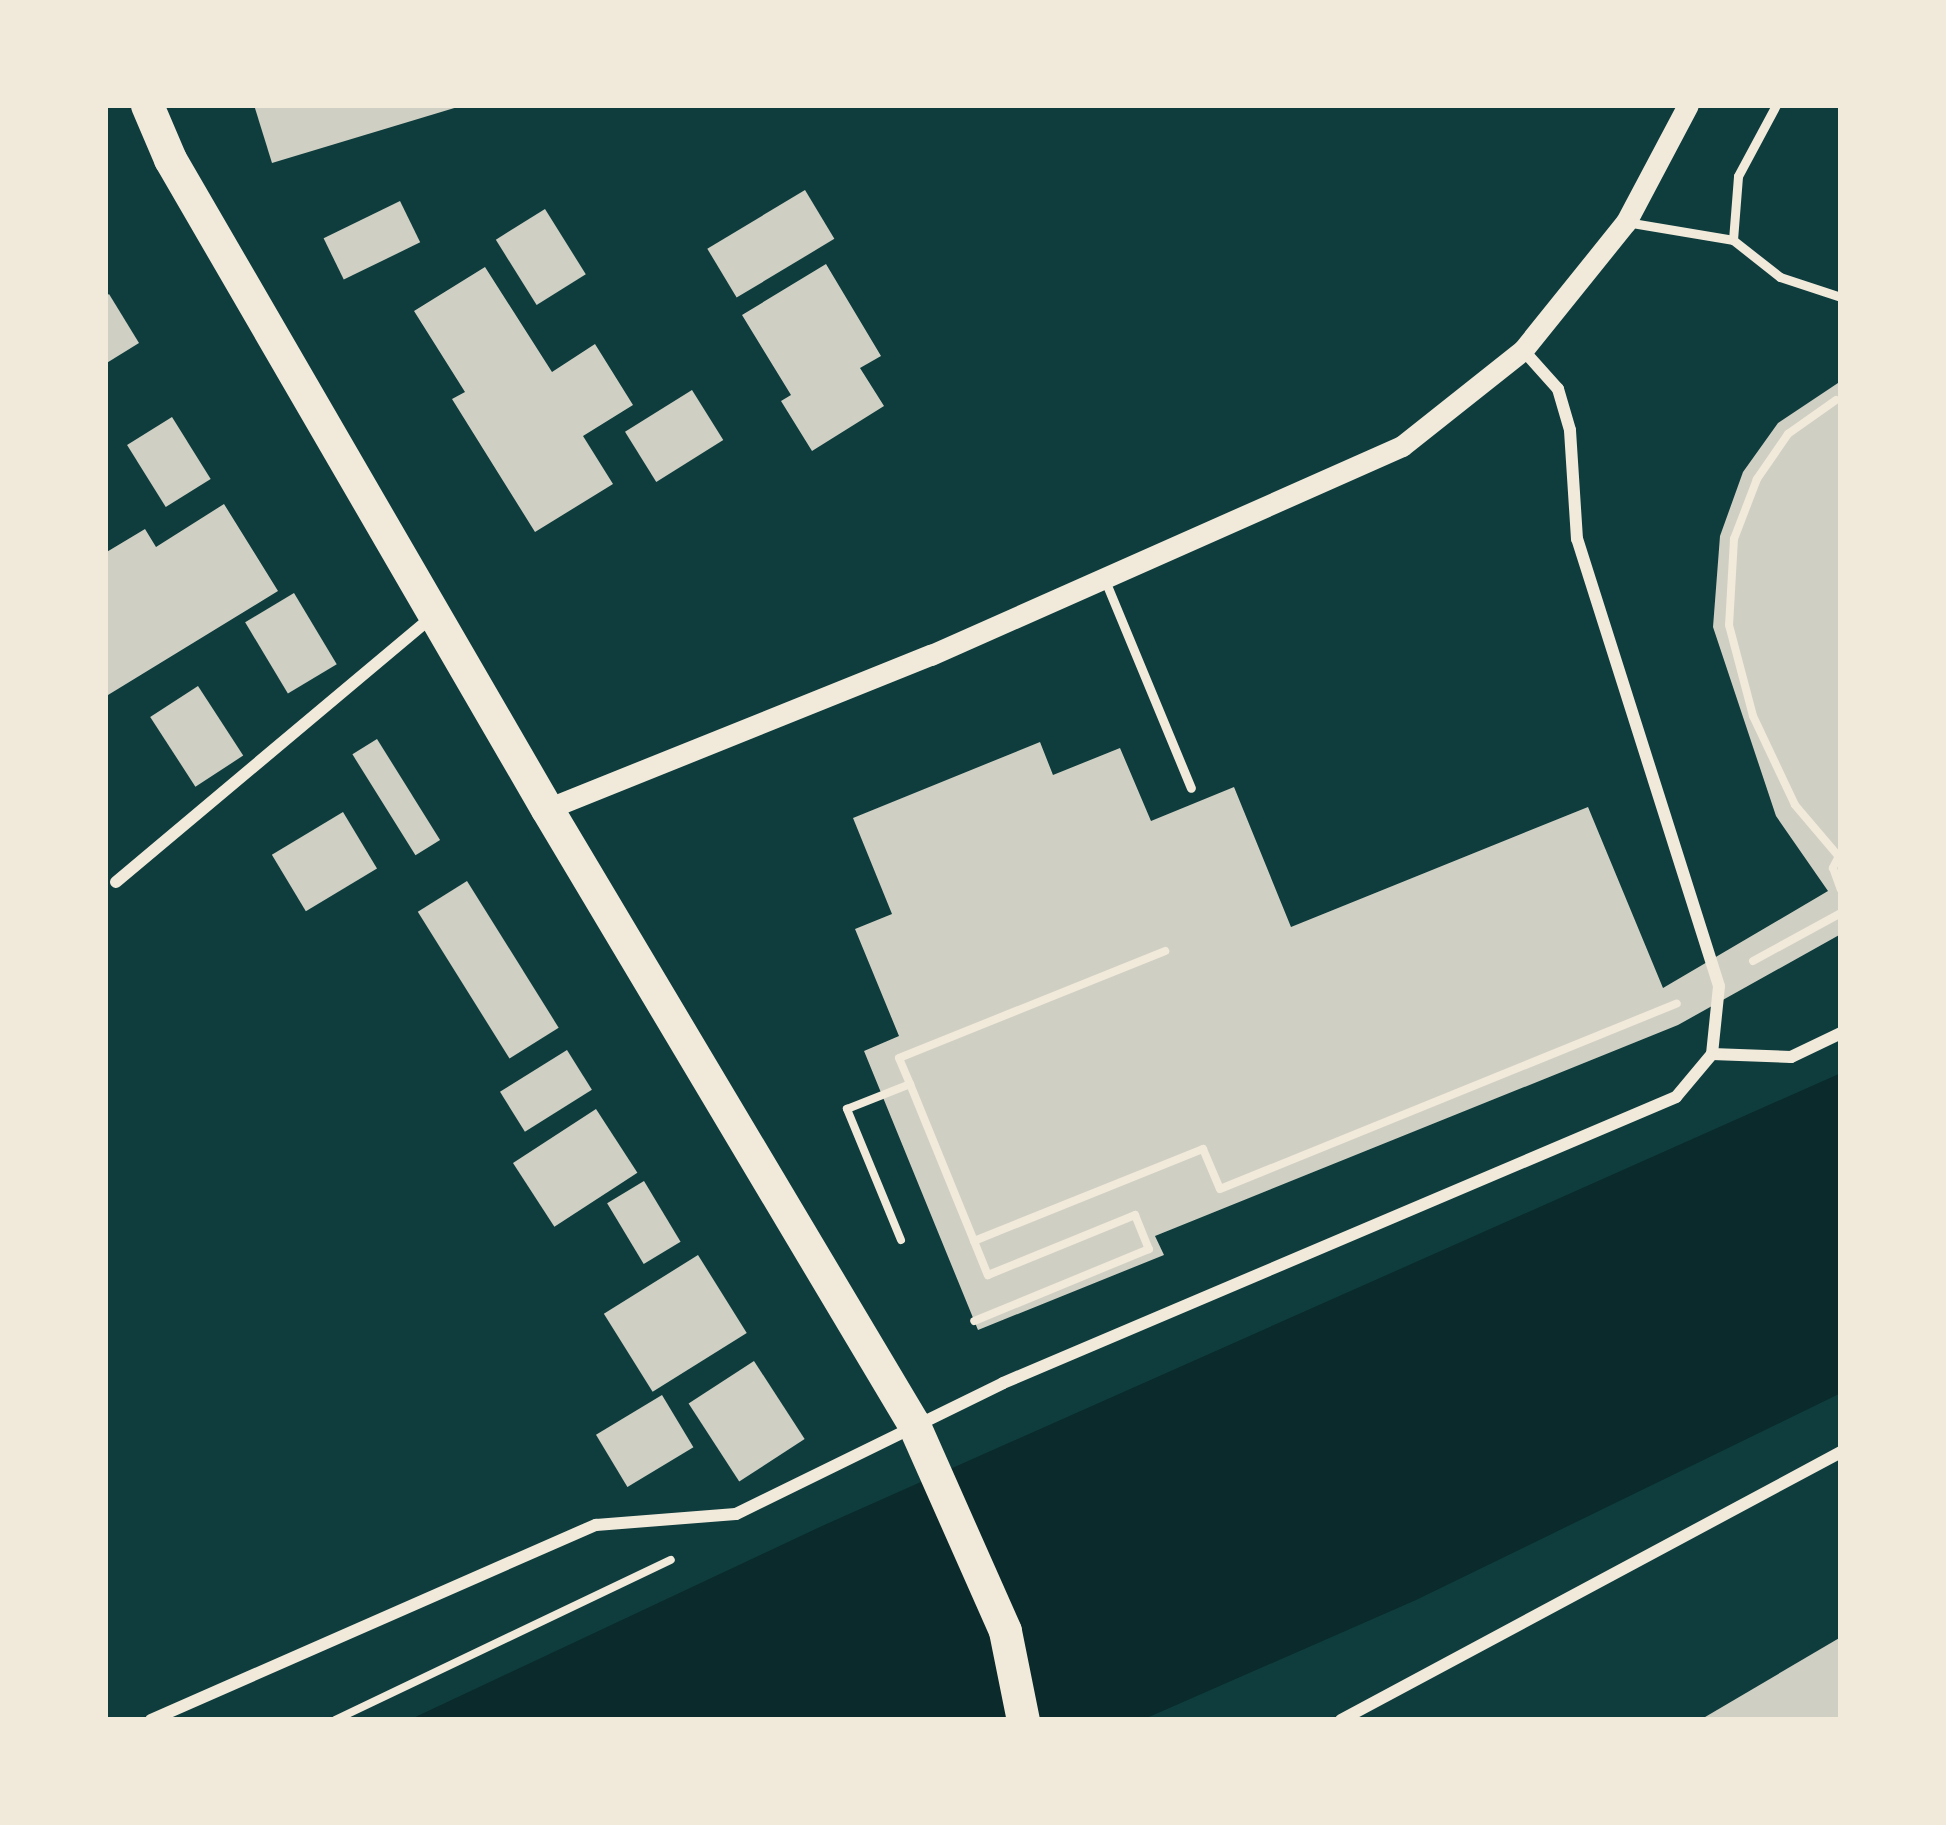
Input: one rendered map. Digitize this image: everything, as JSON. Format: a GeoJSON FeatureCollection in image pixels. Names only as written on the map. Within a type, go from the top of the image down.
{"type":"FeatureCollection","features":[{"type":"Feature","properties":{"kind":"highway"},"geometry":{"type":"LineString","coordinates":[[147,105],[170,159],[913,1423],[1004,1631],[1023,1720]]}},
{"type":"Feature","properties":{"kind":"street"},"geometry":{"type":"LineString","coordinates":[[548,809],[1104,578],[1402,446],[1523,350],[1626,223],[1688,105]]}},
{"type":"Feature","properties":{"kind":"street"},"geometry":{"type":"LineString","coordinates":[[151,1720],[596,1526],[736,1514],[913,1423],[1676,1097],[1712,1054],[1719,986],[1577,538],[1570,430],[1558,389],[1523,350]]}},
{"type":"Feature","properties":{"kind":"street"},"geometry":{"type":"LineString","coordinates":[[116,882],[435,614]]}},
{"type":"Feature","properties":{"kind":"street"},"geometry":{"type":"LineString","coordinates":[[1712,1054],[1791,1057],[1841,1033]]}},
{"type":"Feature","properties":{"kind":"street"},"geometry":{"type":"LineString","coordinates":[[1341,1720],[1418,1685],[1672,1536],[1841,1452]]}},
{"type":"Feature","properties":{"kind":"lane"},"geometry":{"type":"LineString","coordinates":[[1732,240],[1738,176],[1776,105]]}},
{"type":"Feature","properties":{"kind":"lane"},"geometry":{"type":"LineString","coordinates":[[1626,223],[1732,240],[1780,277],[1841,297]]}},
{"type":"Feature","properties":{"kind":"lane"},"geometry":{"type":"LineString","coordinates":[[1104,578],[1190,788]]}},
{"type":"Feature","properties":{"kind":"path"},"geometry":{"type":"LineString","coordinates":[[1836,400],[1788,434],[1756,479],[1734,539],[1729,625],[1753,716],[1796,805],[1840,856],[1841,890]]}},
{"type":"Feature","properties":{"kind":"path"},"geometry":{"type":"LineString","coordinates":[[974,1321],[1149,1249],[1135,1215],[988,1275],[899,1058],[1165,951]]}},
{"type":"Feature","properties":{"kind":"path"},"geometry":{"type":"LineString","coordinates":[[974,1241],[1203,1149],[1220,1190],[1670,1006]]}},
{"type":"Feature","properties":{"kind":"path"},"geometry":{"type":"LineString","coordinates":[[901,1240],[847,1109],[910,1084]]}},
{"type":"Feature","properties":{"kind":"path"},"geometry":{"type":"LineString","coordinates":[[335,1720],[646,1577],[736,1514]]}},
{"type":"Feature","properties":{"kind":"water"},"geometry":{"type":"Polygon","coordinates":[[[1841,1073],[1841,1393],[1416,1600],[1142,1720],[409,1720],[822,1526],[1841,1073]]]}},
{"type":"Feature","properties":{"kind":"building"},"geometry":{"type":"Polygon","coordinates":[[[254,105],[461,105],[461,106],[272,163],[254,105]]]}},
{"type":"Feature","properties":{"kind":"building"},"geometry":{"type":"Polygon","coordinates":[[[805,190],[834,239],[737,298],[707,249],[805,190]]]}},
{"type":"Feature","properties":{"kind":"building"},"geometry":{"type":"Polygon","coordinates":[[[400,201],[420,242],[344,280],[324,238],[400,201]]]}},
{"type":"Feature","properties":{"kind":"building"},"geometry":{"type":"Polygon","coordinates":[[[545,209],[586,274],[537,305],[496,240],[545,209]]]}},
{"type":"Feature","properties":{"kind":"building"},"geometry":{"type":"Polygon","coordinates":[[[826,264],[881,356],[860,368],[884,406],[812,451],[781,401],[791,395],[742,315],[826,264]]]}},
{"type":"Feature","properties":{"kind":"building"},"geometry":{"type":"Polygon","coordinates":[[[485,267],[552,372],[595,344],[633,405],[583,436],[613,484],[535,532],[452,399],[465,392],[414,311],[485,267]]]}},
{"type":"Feature","properties":{"kind":"building"},"geometry":{"type":"Polygon","coordinates":[[[109,294],[139,343],[105,364],[105,297],[109,294]]]}},
{"type":"Feature","properties":{"kind":"building"},"geometry":{"type":"Polygon","coordinates":[[[1841,381],[1841,934],[1678,1025],[1155,1236],[1164,1255],[978,1330],[864,1051],[899,1036],[855,929],[892,914],[853,818],[1040,742],[1053,775],[1120,748],[1151,821],[1234,787],[1291,927],[1588,807],[1663,988],[1828,891],[1776,816],[1713,627],[1720,536],[1743,472],[1778,423],[1841,381]]]}},
{"type":"Feature","properties":{"kind":"building"},"geometry":{"type":"Polygon","coordinates":[[[692,390],[723,440],[656,482],[625,432],[692,390]]]}},
{"type":"Feature","properties":{"kind":"building"},"geometry":{"type":"Polygon","coordinates":[[[172,417],[211,479],[166,507],[127,445],[172,417]]]}},
{"type":"Feature","properties":{"kind":"building"},"geometry":{"type":"Polygon","coordinates":[[[224,504],[278,591],[108,695],[105,553],[145,529],[156,547],[224,504]]]}},
{"type":"Feature","properties":{"kind":"building"},"geometry":{"type":"Polygon","coordinates":[[[294,593],[337,664],[288,694],[245,622],[294,593]]]}},
{"type":"Feature","properties":{"kind":"building"},"geometry":{"type":"Polygon","coordinates":[[[198,686],[243,756],[195,787],[150,717],[198,686]]]}},
{"type":"Feature","properties":{"kind":"building"},"geometry":{"type":"Polygon","coordinates":[[[377,739],[440,840],[415,855],[352,754],[377,739]]]}},
{"type":"Feature","properties":{"kind":"building"},"geometry":{"type":"Polygon","coordinates":[[[343,812],[377,869],[306,911],[272,855],[343,812]]]}},
{"type":"Feature","properties":{"kind":"building"},"geometry":{"type":"Polygon","coordinates":[[[467,881],[559,1028],[509,1058],[418,912],[467,881]]]}},
{"type":"Feature","properties":{"kind":"building"},"geometry":{"type":"Polygon","coordinates":[[[567,1050],[592,1090],[525,1132],[500,1092],[567,1050]]]}},
{"type":"Feature","properties":{"kind":"building"},"geometry":{"type":"Polygon","coordinates":[[[596,1109],[637,1173],[554,1227],[513,1163],[596,1109]]]}},
{"type":"Feature","properties":{"kind":"building"},"geometry":{"type":"Polygon","coordinates":[[[644,1181],[681,1242],[644,1264],[607,1203],[644,1181]]]}},
{"type":"Feature","properties":{"kind":"building"},"geometry":{"type":"Polygon","coordinates":[[[698,1255],[747,1333],[653,1392],[604,1314],[698,1255]]]}},
{"type":"Feature","properties":{"kind":"building"},"geometry":{"type":"Polygon","coordinates":[[[754,1361],[805,1439],[739,1481],[689,1403],[754,1361]]]}},
{"type":"Feature","properties":{"kind":"building"},"geometry":{"type":"Polygon","coordinates":[[[662,1395],[693,1447],[627,1487],[596,1435],[662,1395]]]}},
{"type":"Feature","properties":{"kind":"building"},"geometry":{"type":"Polygon","coordinates":[[[1841,1637],[1841,1720],[1700,1720],[1841,1637]]]}}]}
